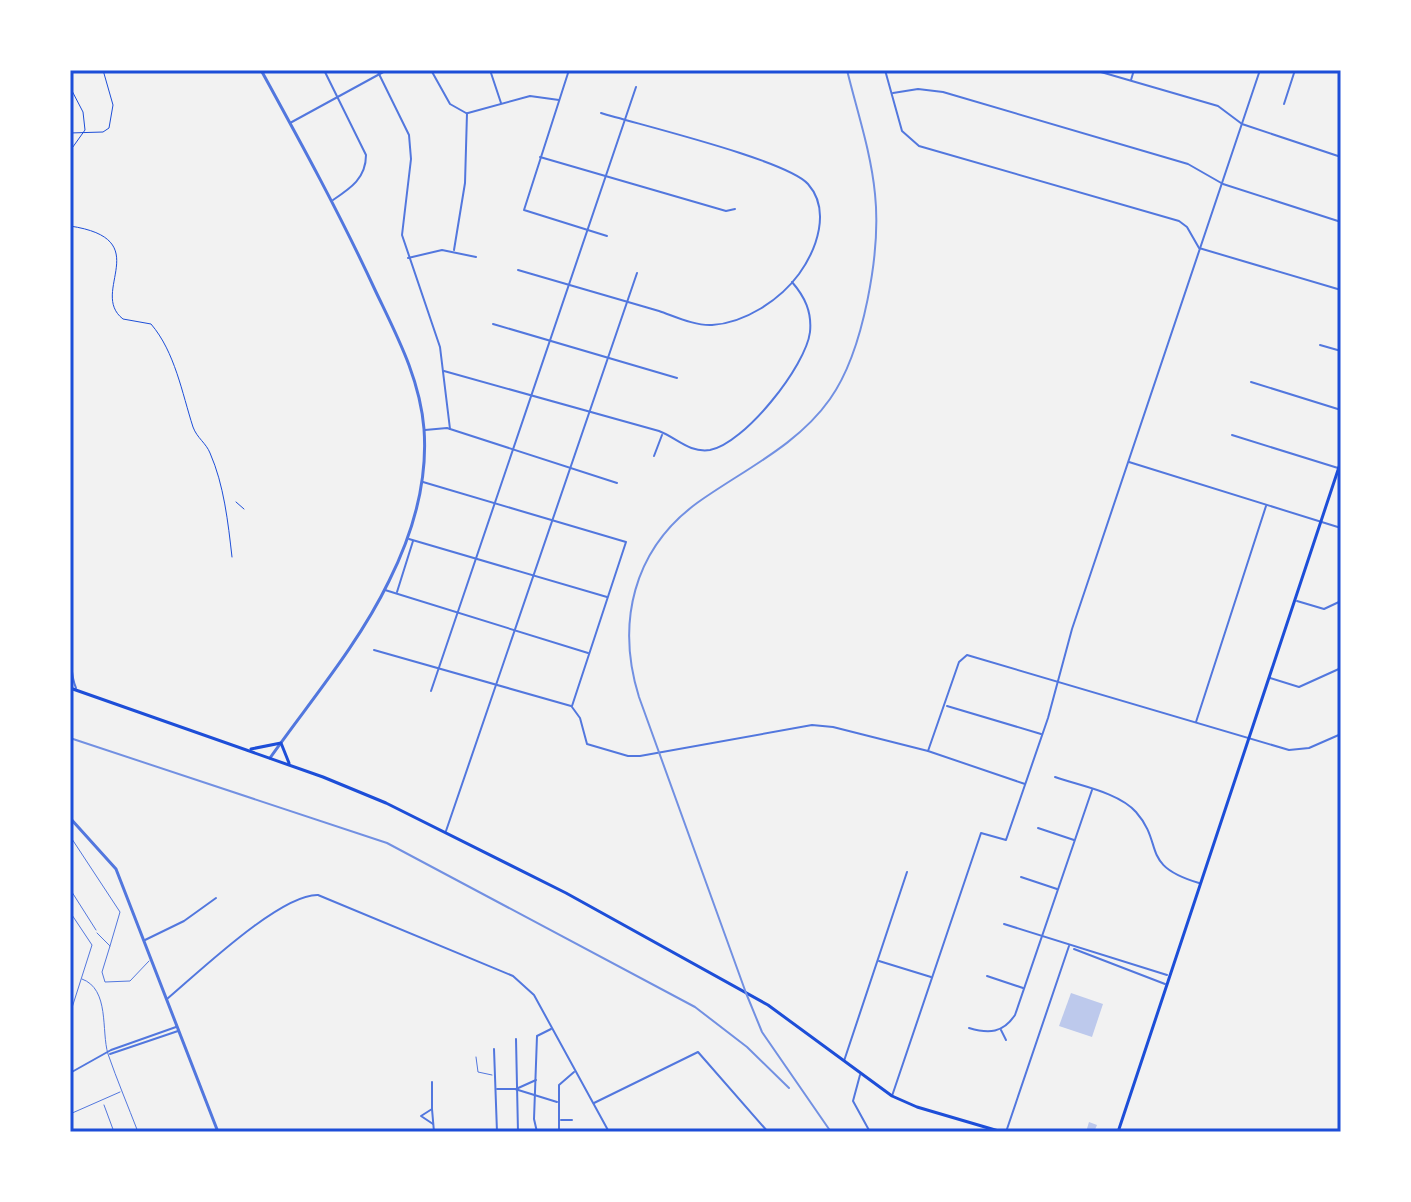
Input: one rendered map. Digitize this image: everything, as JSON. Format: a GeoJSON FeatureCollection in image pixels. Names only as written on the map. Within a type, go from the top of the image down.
{"type":"FeatureCollection","features":[{"type":"Feature","properties":{"kind":"main road"},"geometry":{"type":"LineString","coordinates":[[1118,1132],[1341,461]]}},
{"type":"Feature","properties":{"kind":"main road"},"geometry":{"type":"LineString","coordinates":[[70,688],[292,765],[445,832],[566,893],[768,1005],[892,1096],[917,1107],[1004,1132]]}},
{"type":"Feature","properties":{"kind":"main road"},"geometry":{"type":"LineString","coordinates":[[248,749],[281,743],[285,758],[292,765]]}},
{"type":"Feature","properties":{"kind":"street"},"geometry":{"type":"LineString","coordinates":[[261,70],[332,201],[412,372],[424,431],[423,482],[408,538],[385,590],[319,693],[270,758]]}},
{"type":"Feature","properties":{"kind":"street"},"geometry":{"type":"LineString","coordinates":[[324,70],[360,137],[366,162],[358,181],[332,201]]}},
{"type":"Feature","properties":{"kind":"street"},"geometry":{"type":"LineString","coordinates":[[290,123],[378,72],[387,70]]}},
{"type":"Feature","properties":{"kind":"street"},"geometry":{"type":"LineString","coordinates":[[431,70],[450,104],[467,113],[530,96],[559,100]]}},
{"type":"Feature","properties":{"kind":"street"},"geometry":{"type":"LineString","coordinates":[[490,70],[501,104]]}},
{"type":"Feature","properties":{"kind":"street"},"geometry":{"type":"LineString","coordinates":[[569,70],[524,210],[607,236]]}},
{"type":"Feature","properties":{"kind":"street"},"geometry":{"type":"LineString","coordinates":[[885,70],[905,136],[930,149],[1179,221],[1187,227],[1199,248],[1341,290]]}},
{"type":"Feature","properties":{"kind":"street"},"geometry":{"type":"LineString","coordinates":[[1094,70],[1218,106],[1242,124],[1341,157]]}},
{"type":"Feature","properties":{"kind":"street"},"geometry":{"type":"LineString","coordinates":[[1131,81],[1134,70]]}},
{"type":"Feature","properties":{"kind":"street"},"geometry":{"type":"LineString","coordinates":[[892,1096],[981,833],[1006,840],[1128,461],[1260,70]]}},
{"type":"Feature","properties":{"kind":"street"},"geometry":{"type":"LineString","coordinates":[[1284,104],[1295,70]]}},
{"type":"Feature","properties":{"kind":"street"},"geometry":{"type":"LineString","coordinates":[[378,72],[409,135],[410,177],[401,225],[407,258],[433,318],[444,371],[450,429]]}},
{"type":"Feature","properties":{"kind":"street"},"geometry":{"type":"LineString","coordinates":[[431,691],[636,87]]}},
{"type":"Feature","properties":{"kind":"street"},"geometry":{"type":"LineString","coordinates":[[891,93],[918,89],[943,92],[1188,164],[1223,184],[1341,222]]}},
{"type":"Feature","properties":{"kind":"street"},"geometry":{"type":"LineString","coordinates":[[454,250],[465,183],[467,113]]}},
{"type":"Feature","properties":{"kind":"street"},"geometry":{"type":"LineString","coordinates":[[518,270],[706,325],[755,311],[792,282],[815,241],[819,207],[803,179],[761,160],[601,113]]}},
{"type":"Feature","properties":{"kind":"street"},"geometry":{"type":"LineString","coordinates":[[540,157],[726,211],[735,209]]}},
{"type":"Feature","properties":{"kind":"street"},"geometry":{"type":"LineString","coordinates":[[407,258],[454,250],[476,257]]}},
{"type":"Feature","properties":{"kind":"street"},"geometry":{"type":"LineString","coordinates":[[445,832],[637,273]]}},
{"type":"Feature","properties":{"kind":"street"},"geometry":{"type":"LineString","coordinates":[[444,371],[663,432],[696,450],[714,449],[731,440],[771,400],[799,362],[810,336],[810,317],[805,299],[792,282]]}},
{"type":"Feature","properties":{"kind":"street"},"geometry":{"type":"LineString","coordinates":[[493,324],[677,378]]}},
{"type":"Feature","properties":{"kind":"street"},"geometry":{"type":"LineString","coordinates":[[1320,345],[1341,351]]}},
{"type":"Feature","properties":{"kind":"street"},"geometry":{"type":"LineString","coordinates":[[1251,382],[1341,410]]}},
{"type":"Feature","properties":{"kind":"street"},"geometry":{"type":"LineString","coordinates":[[424,431],[438,427],[450,429],[617,483]]}},
{"type":"Feature","properties":{"kind":"street"},"geometry":{"type":"LineString","coordinates":[[654,456],[663,432]]}},
{"type":"Feature","properties":{"kind":"street"},"geometry":{"type":"LineString","coordinates":[[1232,435],[1339,468]]}},
{"type":"Feature","properties":{"kind":"street"},"geometry":{"type":"LineString","coordinates":[[1128,461],[1341,528]]}},
{"type":"Feature","properties":{"kind":"street"},"geometry":{"type":"LineString","coordinates":[[423,482],[626,542],[572,707]]}},
{"type":"Feature","properties":{"kind":"street"},"geometry":{"type":"LineString","coordinates":[[1196,723],[1266,506]]}},
{"type":"Feature","properties":{"kind":"street"},"geometry":{"type":"LineString","coordinates":[[408,538],[608,597]]}},
{"type":"Feature","properties":{"kind":"street"},"geometry":{"type":"LineString","coordinates":[[396,594],[414,540]]}},
{"type":"Feature","properties":{"kind":"street"},"geometry":{"type":"LineString","coordinates":[[385,590],[589,653]]}},
{"type":"Feature","properties":{"kind":"street"},"geometry":{"type":"LineString","coordinates":[[70,599],[74,643],[71,675],[76,689]]}},
{"type":"Feature","properties":{"kind":"street"},"geometry":{"type":"LineString","coordinates":[[1295,600],[1324,609],[1341,601]]}},
{"type":"Feature","properties":{"kind":"street"},"geometry":{"type":"LineString","coordinates":[[374,650],[572,707],[580,718],[587,744],[628,756],[812,725],[833,727],[928,751],[1026,784]]}},
{"type":"Feature","properties":{"kind":"street"},"geometry":{"type":"LineString","coordinates":[[928,751],[959,662],[963,656],[969,655],[1249,739],[1297,750],[1341,734]]}},
{"type":"Feature","properties":{"kind":"street"},"geometry":{"type":"LineString","coordinates":[[1270,678],[1299,687],[1341,668]]}},
{"type":"Feature","properties":{"kind":"street"},"geometry":{"type":"LineString","coordinates":[[945,705],[1042,734]]}},
{"type":"Feature","properties":{"kind":"street"},"geometry":{"type":"LineString","coordinates":[[1055,777],[1125,802],[1140,819],[1154,852],[1166,868],[1200,883]]}},
{"type":"Feature","properties":{"kind":"street"},"geometry":{"type":"LineString","coordinates":[[969,1028],[991,1032],[1001,1029],[1015,1015],[1092,790]]}},
{"type":"Feature","properties":{"kind":"street"},"geometry":{"type":"LineString","coordinates":[[70,818],[116,869],[218,1132]]}},
{"type":"Feature","properties":{"kind":"street"},"geometry":{"type":"LineString","coordinates":[[1038,828],[1075,840]]}},
{"type":"Feature","properties":{"kind":"street"},"geometry":{"type":"LineString","coordinates":[[844,1062],[907,872]]}},
{"type":"Feature","properties":{"kind":"street"},"geometry":{"type":"LineString","coordinates":[[1021,877],[1058,889]]}},
{"type":"Feature","properties":{"kind":"street"},"geometry":{"type":"LineString","coordinates":[[166,999],[259,924],[299,897],[318,895],[513,976],[534,995],[609,1132]]}},
{"type":"Feature","properties":{"kind":"street"},"geometry":{"type":"LineString","coordinates":[[144,941],[184,921],[216,898]]}},
{"type":"Feature","properties":{"kind":"street"},"geometry":{"type":"LineString","coordinates":[[1004,924],[1169,976]]}},
{"type":"Feature","properties":{"kind":"street"},"geometry":{"type":"LineString","coordinates":[[1069,946],[1166,985]]}},
{"type":"Feature","properties":{"kind":"street"},"geometry":{"type":"LineString","coordinates":[[1004,1132],[1069,946]]}},
{"type":"Feature","properties":{"kind":"street"},"geometry":{"type":"LineString","coordinates":[[878,960],[932,977]]}},
{"type":"Feature","properties":{"kind":"street"},"geometry":{"type":"LineString","coordinates":[[987,976],[1024,988]]}},
{"type":"Feature","properties":{"kind":"street"},"geometry":{"type":"LineString","coordinates":[[70,1073],[120,1049],[178,1029]]}},
{"type":"Feature","properties":{"kind":"street"},"geometry":{"type":"LineString","coordinates":[[537,1132],[534,1119],[537,1036],[552,1029]]}},
{"type":"Feature","properties":{"kind":"street"},"geometry":{"type":"LineString","coordinates":[[1001,1029],[1006,1040]]}},
{"type":"Feature","properties":{"kind":"street"},"geometry":{"type":"LineString","coordinates":[[516,1039],[518,1132]]}},
{"type":"Feature","properties":{"kind":"street"},"geometry":{"type":"LineString","coordinates":[[494,1049],[497,1132]]}},
{"type":"Feature","properties":{"kind":"street"},"geometry":{"type":"LineString","coordinates":[[593,1104],[698,1052],[768,1132]]}},
{"type":"Feature","properties":{"kind":"street"},"geometry":{"type":"LineString","coordinates":[[559,1132],[559,1085],[575,1072]]}},
{"type":"Feature","properties":{"kind":"street"},"geometry":{"type":"LineString","coordinates":[[860,1075],[853,1101],[870,1132]]}},
{"type":"Feature","properties":{"kind":"street"},"geometry":{"type":"LineString","coordinates":[[515,1089],[537,1080]]}},
{"type":"Feature","properties":{"kind":"street"},"geometry":{"type":"LineString","coordinates":[[432,1082],[434,1132]]}},
{"type":"Feature","properties":{"kind":"street"},"geometry":{"type":"LineString","coordinates":[[495,1089],[515,1089],[558,1102]]}},
{"type":"Feature","properties":{"kind":"street"},"geometry":{"type":"LineString","coordinates":[[432,1109],[421,1116],[433,1124]]}},
{"type":"Feature","properties":{"kind":"street"},"geometry":{"type":"LineString","coordinates":[[559,1120],[572,1120]]}},
{"type":"Feature","properties":{"kind":"lane"},"geometry":{"type":"LineString","coordinates":[[70,836],[120,912],[102,972],[105,982],[130,981],[151,959]]}},
{"type":"Feature","properties":{"kind":"lane"},"geometry":{"type":"LineString","coordinates":[[70,889],[96,931],[110,946]]}},
{"type":"Feature","properties":{"kind":"lane"},"geometry":{"type":"LineString","coordinates":[[70,912],[92,945],[70,1014]]}},
{"type":"Feature","properties":{"kind":"lane"},"geometry":{"type":"LineString","coordinates":[[82,979],[93,985],[103,1011],[108,1054],[138,1132]]}},
{"type":"Feature","properties":{"kind":"lane"},"geometry":{"type":"LineString","coordinates":[[476,1057],[478,1072],[495,1075]]}},
{"type":"Feature","properties":{"kind":"lane"},"geometry":{"type":"LineString","coordinates":[[70,1114],[122,1091]]}},
{"type":"Feature","properties":{"kind":"lane"},"geometry":{"type":"LineString","coordinates":[[103,1101],[114,1132]]}},
{"type":"Feature","properties":{"kind":"path"},"geometry":{"type":"LineString","coordinates":[[70,133],[85,130],[103,132],[109,128],[113,105],[103,70]]}},
{"type":"Feature","properties":{"kind":"path"},"geometry":{"type":"LineString","coordinates":[[70,87],[83,112],[85,130],[70,151]]}},
{"type":"Feature","properties":{"kind":"path"},"geometry":{"type":"LineString","coordinates":[[70,226],[97,232],[110,243],[118,263],[111,295],[113,307],[123,319],[151,324],[167,348],[195,432],[207,446],[216,467],[227,513],[232,557]]}},
{"type":"Feature","properties":{"kind":"path"},"geometry":{"type":"LineString","coordinates":[[236,502],[244,509]]}},
{"type":"Feature","properties":{"kind":"building"},"geometry":{"type":"Polygon","coordinates":[[[1071,993],[1103,1004],[1092,1037],[1059,1026],[1071,993]]]}},
{"type":"Feature","properties":{"kind":"building"},"geometry":{"type":"Polygon","coordinates":[[[1089,1122],[1097,1125],[1094,1132],[1086,1132],[1089,1122]]]}},
{"type":"Feature","properties":{"kind":"railway"},"geometry":{"type":"LineString","coordinates":[[831,1132],[762,1032],[639,697],[629,642],[635,590],[644,566],[658,543],[675,522],[697,503],[786,444],[817,416],[842,379],[852,355],[868,300],[876,217],[870,163],[847,70]]}},
{"type":"Feature","properties":{"kind":"railway"},"geometry":{"type":"LineString","coordinates":[[70,738],[387,843],[695,1007],[747,1047],[789,1088]]}}]}
